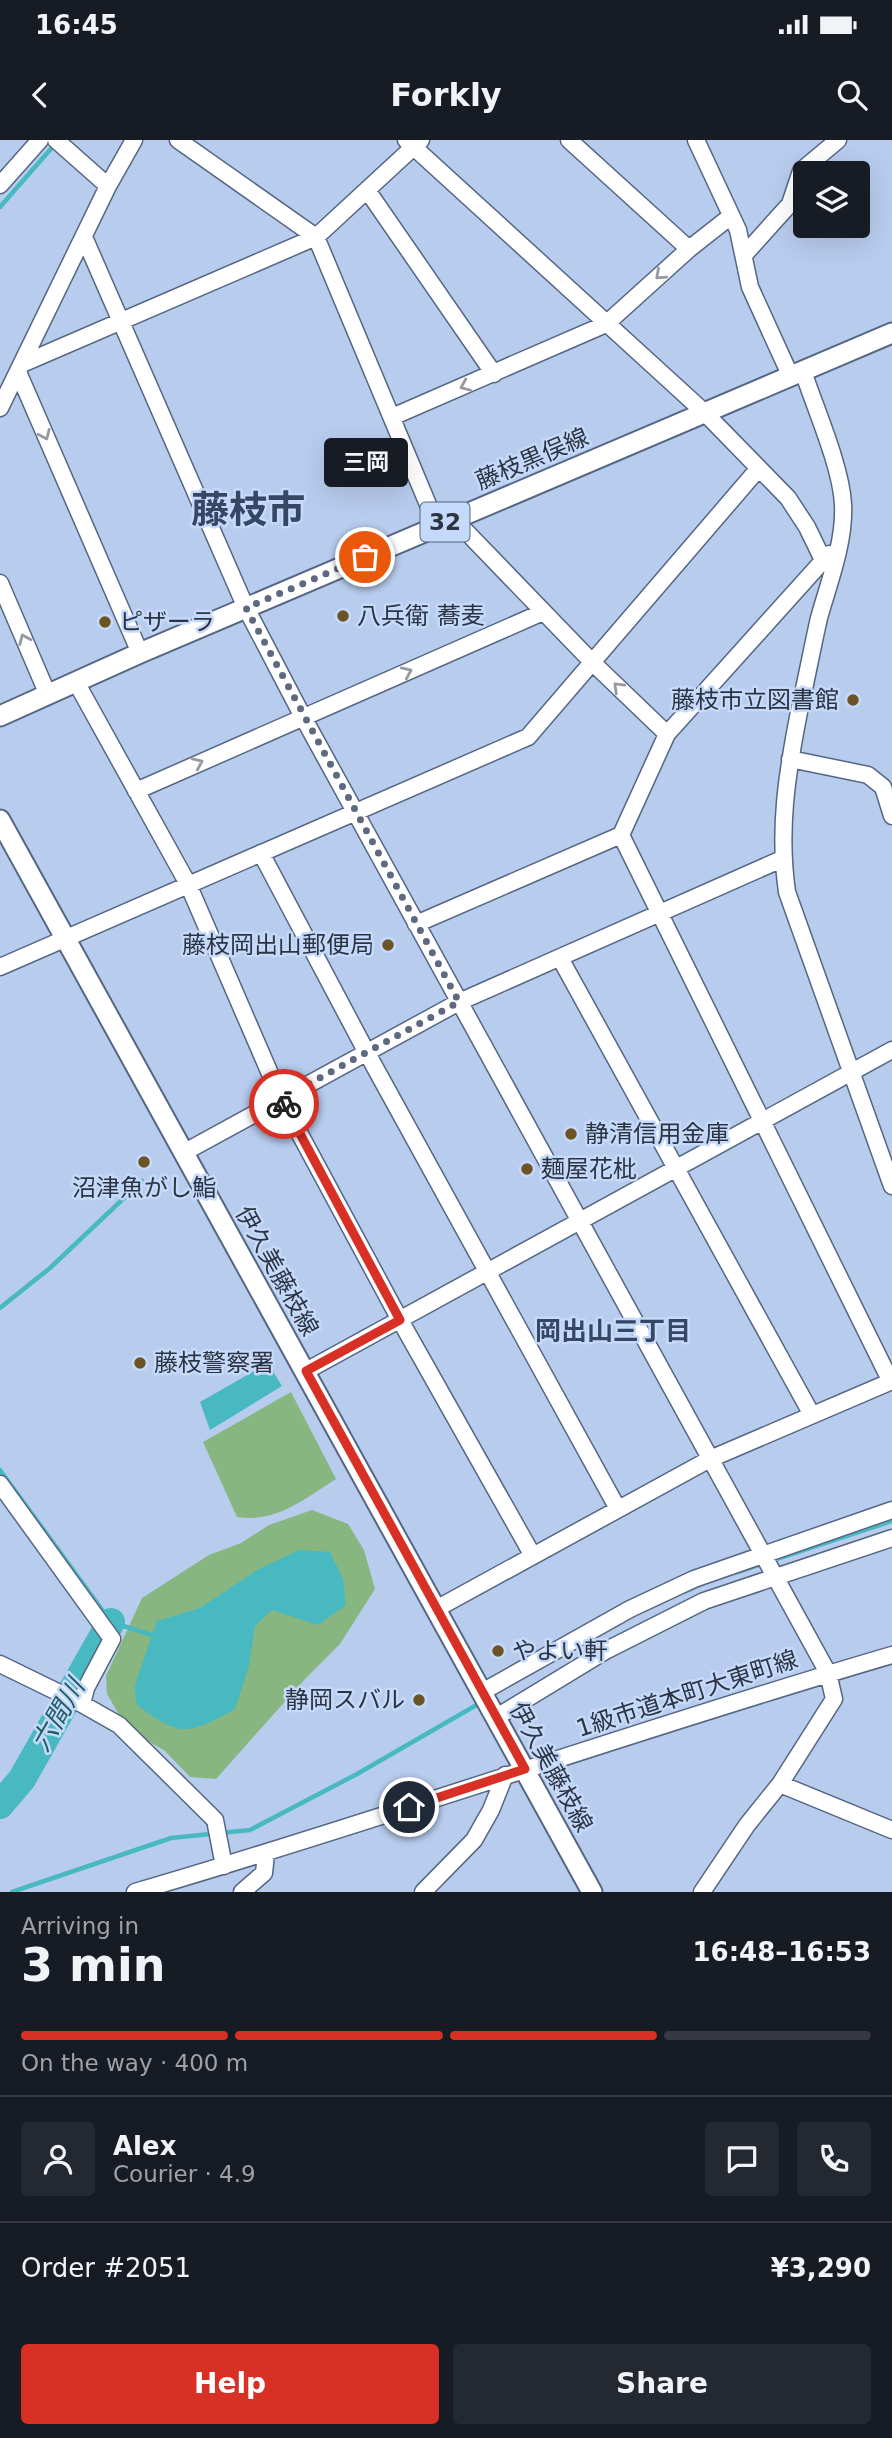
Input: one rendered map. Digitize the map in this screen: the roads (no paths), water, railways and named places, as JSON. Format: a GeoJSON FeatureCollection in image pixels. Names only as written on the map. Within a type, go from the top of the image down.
{"type":"FeatureCollection","features":[{"type":"Feature","properties":{"kind":"main road","name":"藤枝黒俣線"},"geometry":{"type":"LineString","coordinates":[[0,716],[140,653],[892,333]]}},
{"type":"Feature","properties":{"kind":"main road","name":"伊久美藤枝線"},"geometry":{"type":"LineString","coordinates":[[0,821],[592,1892]]}},
{"type":"Feature","properties":{"kind":"street"},"geometry":{"type":"LineString","coordinates":[[0,185],[40,140]]}},
{"type":"Feature","properties":{"kind":"street"},"geometry":{"type":"LineString","coordinates":[[0,408],[108,186],[134,140]]}},
{"type":"Feature","properties":{"kind":"street"},"geometry":{"type":"LineString","coordinates":[[569,140],[689,249]]}},
{"type":"Feature","properties":{"kind":"street"},"geometry":{"type":"LineString","coordinates":[[696,140],[738,230],[750,287],[797,374],[836,469],[843,501],[843,525],[814,638],[790,759],[783,804],[782,859],[787,892],[892,1186]]}},
{"type":"Feature","properties":{"kind":"street"},"geometry":{"type":"LineString","coordinates":[[744,255],[790,204],[801,171],[838,140]]}},
{"type":"Feature","properties":{"kind":"street"},"geometry":{"type":"LineString","coordinates":[[182,141],[316,237],[392,416],[446,522],[543,612],[667,734]]}},
{"type":"Feature","properties":{"kind":"street"},"geometry":{"type":"LineString","coordinates":[[20,368],[316,237],[414,142],[606,324],[705,412],[788,498],[807,527],[823,560]]}},
{"type":"Feature","properties":{"kind":"street"},"geometry":{"type":"LineString","coordinates":[[61,144],[108,186]]}},
{"type":"Feature","properties":{"kind":"street"},"geometry":{"type":"LineString","coordinates":[[367,190],[494,374]]}},
{"type":"Feature","properties":{"kind":"street"},"geometry":{"type":"LineString","coordinates":[[392,416],[606,324],[689,249],[732,216]]}},
{"type":"Feature","properties":{"kind":"street"},"geometry":{"type":"LineString","coordinates":[[84,237],[119,323],[246,608],[416,924],[828,1674],[834,1699],[780,1784],[747,1825],[702,1892]]}},
{"type":"Feature","properties":{"kind":"street"},"geometry":{"type":"LineString","coordinates":[[20,368],[140,653]]}},
{"type":"Feature","properties":{"kind":"street"},"geometry":{"type":"LineString","coordinates":[[0,967],[528,737],[759,468]]}},
{"type":"Feature","properties":{"kind":"street"},"geometry":{"type":"LineString","coordinates":[[416,924],[621,835],[667,734],[838,544]]}},
{"type":"Feature","properties":{"kind":"street"},"geometry":{"type":"LineString","coordinates":[[0,583],[48,695]]}},
{"type":"Feature","properties":{"kind":"street"},"geometry":{"type":"LineString","coordinates":[[136,791],[543,612]]}},
{"type":"Feature","properties":{"kind":"street"},"geometry":{"type":"LineString","coordinates":[[76,682],[188,884],[281,1099],[400,1320],[533,1556]]}},
{"type":"Feature","properties":{"kind":"street"},"geometry":{"type":"LineString","coordinates":[[790,759],[868,775],[883,788],[892,816]]}},
{"type":"Feature","properties":{"kind":"street"},"geometry":{"type":"LineString","coordinates":[[436,1609],[710,1459],[891,1382],[621,835]]}},
{"type":"Feature","properties":{"kind":"street"},"geometry":{"type":"LineString","coordinates":[[261,853],[618,1509]]}},
{"type":"Feature","properties":{"kind":"street"},"geometry":{"type":"LineString","coordinates":[[183,1153],[459,1002],[782,859]]}},
{"type":"Feature","properties":{"kind":"street"},"geometry":{"type":"LineString","coordinates":[[560,958],[812,1415]]}},
{"type":"Feature","properties":{"kind":"street"},"geometry":{"type":"LineString","coordinates":[[306,1371],[892,1050]]}},
{"type":"Feature","properties":{"kind":"street"},"geometry":{"type":"LineString","coordinates":[[0,1484],[112,1639],[86,1688],[82,1704]]}},
{"type":"Feature","properties":{"kind":"street"},"geometry":{"type":"LineString","coordinates":[[482,1693],[630,1609],[694,1579],[892,1510]]}},
{"type":"Feature","properties":{"kind":"street"},"geometry":{"type":"LineString","coordinates":[[494,1716],[607,1650],[704,1601],[892,1538]]}},
{"type":"Feature","properties":{"kind":"street","name":"1級市道本町大東町線"},"geometry":{"type":"LineString","coordinates":[[135,1892],[266,1854],[505,1775],[892,1654]]}},
{"type":"Feature","properties":{"kind":"street"},"geometry":{"type":"LineString","coordinates":[[0,1664],[82,1704],[120,1726],[215,1820],[224,1866]]}},
{"type":"Feature","properties":{"kind":"street"},"geometry":{"type":"LineString","coordinates":[[423,1892],[474,1840],[491,1810],[505,1775]]}},
{"type":"Feature","properties":{"kind":"street"},"geometry":{"type":"LineString","coordinates":[[780,1784],[892,1830]]}},
{"type":"Feature","properties":{"kind":"street"},"geometry":{"type":"LineString","coordinates":[[242,1892],[264,1873],[266,1854]]}},
{"type":"Feature","properties":{"kind":"waterway"},"geometry":{"type":"LineString","coordinates":[[0,207],[56,143]]}},
{"type":"Feature","properties":{"kind":"waterway"},"geometry":{"type":"LineString","coordinates":[[0,1308],[50,1268],[142,1181]]}},
{"type":"Feature","properties":{"kind":"waterway"},"geometry":{"type":"LineString","coordinates":[[0,1470],[111,1622],[155,1636]]}},
{"type":"Feature","properties":{"kind":"waterway"},"geometry":{"type":"LineString","coordinates":[[737,1572],[892,1521]]}},
{"type":"Feature","properties":{"kind":"waterway"},"geometry":{"type":"LineString","coordinates":[[684,1592],[702,1584]]}},
{"type":"Feature","properties":{"kind":"waterway","name":"六間川"},"geometry":{"type":"LineString","coordinates":[[0,1805],[22,1779],[111,1622]]}},
{"type":"Feature","properties":{"kind":"waterway"},"geometry":{"type":"LineString","coordinates":[[12,1892],[171,1838],[250,1830],[357,1774],[480,1703]]}},
{"type":"Feature","properties":{"kind":"place","name":"三岡"},"geometry":{"type":"Point","coordinates":[365,557]}},
{"type":"Feature","properties":{"kind":"place","name":"八兵衛 蕎麦"},"geometry":{"type":"Point","coordinates":[343,616]}},
{"type":"Feature","properties":{"kind":"place","name":"ピザーラ"},"geometry":{"type":"Point","coordinates":[105,622]}},
{"type":"Feature","properties":{"kind":"place","name":"藤枝市立図書館"},"geometry":{"type":"Point","coordinates":[853,700]}},
{"type":"Feature","properties":{"kind":"place","name":"藤枝岡出山郵便局"},"geometry":{"type":"Point","coordinates":[388,945]}},
{"type":"Feature","properties":{"kind":"place","name":"静清信用金庫"},"geometry":{"type":"Point","coordinates":[571,1134]}},
{"type":"Feature","properties":{"kind":"place","name":"沼津魚がし鮨"},"geometry":{"type":"Point","coordinates":[144,1162]}},
{"type":"Feature","properties":{"kind":"place","name":"麺屋花枇"},"geometry":{"type":"Point","coordinates":[527,1169]}},
{"type":"Feature","properties":{"kind":"place","name":"藤枝警察署"},"geometry":{"type":"Point","coordinates":[140,1363]}},
{"type":"Feature","properties":{"kind":"place","name":"やよい軒"},"geometry":{"type":"Point","coordinates":[498,1651]}},
{"type":"Feature","properties":{"kind":"place","name":"静岡スバル"},"geometry":{"type":"Point","coordinates":[419,1700]}},
{"type":"Feature","properties":{"kind":"district","name":"藤枝市"},"geometry":{"type":"Point","coordinates":[248,510]}},
{"type":"Feature","properties":{"kind":"district","name":"岡出山三丁目"},"geometry":{"type":"Point","coordinates":[613,1331]}}]}
